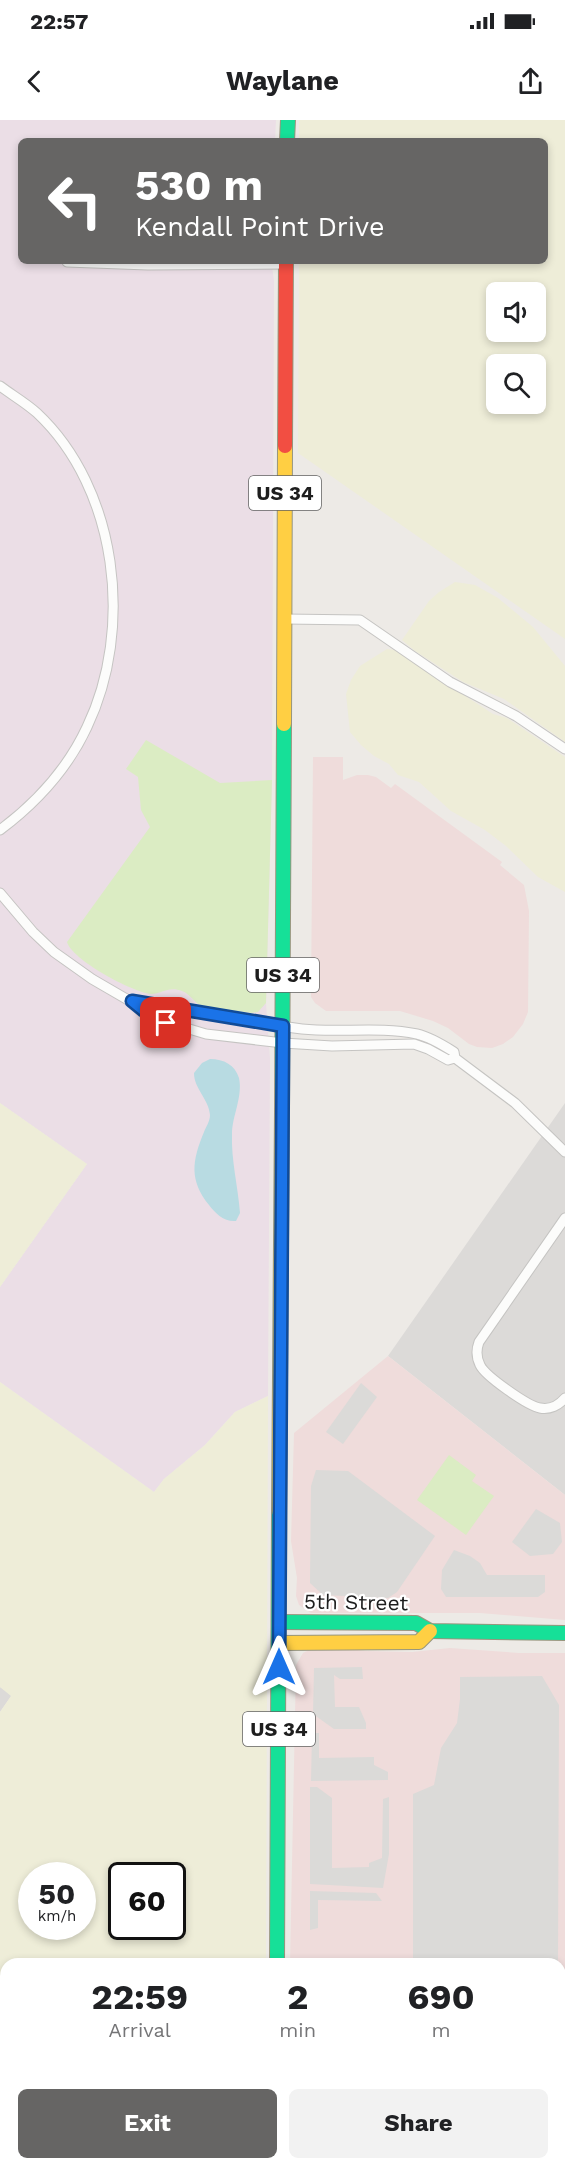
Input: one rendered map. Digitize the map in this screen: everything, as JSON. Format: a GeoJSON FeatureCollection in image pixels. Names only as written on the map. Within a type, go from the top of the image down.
{"type":"FeatureCollection","features":[{"type":"Feature","properties":{"kind":"main road"},"geometry":{"type":"LineString","coordinates":[[287,138],[288,120]]}},
{"type":"Feature","properties":{"kind":"main road","name":"US 34"},"geometry":{"type":"LineString","coordinates":[[277,1958],[286,264]]}},
{"type":"Feature","properties":{"kind":"main road","name":"5th Street"},"geometry":{"type":"LineString","coordinates":[[279,1622],[416,1623],[430,1632],[565,1634]]}},
{"type":"Feature","properties":{"kind":"main road","name":"5th Street"},"geometry":{"type":"LineString","coordinates":[[279,1644],[419,1642],[430,1632]]}},
{"type":"Feature","properties":{"kind":"street"},"geometry":{"type":"LineString","coordinates":[[121,264],[217,264]]}},
{"type":"Feature","properties":{"kind":"street"},"geometry":{"type":"LineString","coordinates":[[0,386],[36,411],[57,434],[78,466],[94,498],[105,530],[111,563],[113,607],[101,692],[87,726],[51,782],[20,815],[0,830]]}},
{"type":"Feature","properties":{"kind":"street"},"geometry":{"type":"LineString","coordinates":[[285,619],[360,620],[450,682],[516,716],[565,749]]}},
{"type":"Feature","properties":{"kind":"street"},"geometry":{"type":"LineString","coordinates":[[0,893],[33,932],[54,952],[92,979],[166,1023],[206,1034],[283,1042],[332,1046],[414,1044],[448,1060],[455,1058]]}},
{"type":"Feature","properties":{"kind":"street"},"geometry":{"type":"LineString","coordinates":[[132,1001],[313,1030],[418,1035],[438,1042],[454,1052],[455,1058],[515,1103],[565,1152]]}},
{"type":"Feature","properties":{"kind":"street"},"geometry":{"type":"LineString","coordinates":[[565,1218],[479,1342],[477,1353],[479,1363],[485,1372],[533,1406],[553,1407],[565,1398]]}},
{"type":"Feature","properties":{"kind":"shaded area"},"geometry":{"type":"Polygon","coordinates":[[[0,120],[276,120],[275,138],[18,138],[18,264],[272,266],[274,281],[272,780],[266,1003],[270,1059],[268,1396],[235,1412],[205,1445],[164,1479],[154,1492],[0,1382],[0,1287],[87,1164],[0,1103],[0,120]]]}},
{"type":"Feature","properties":{"kind":"shaded area"},"geometry":{"type":"Polygon","coordinates":[[[313,757],[343,757],[343,780],[357,775],[368,775],[376,777],[391,788],[395,784],[502,862],[500,865],[524,885],[529,911],[528,1012],[523,1024],[513,1037],[503,1044],[492,1048],[477,1047],[469,1044],[448,1028],[400,1011],[326,1011],[311,997],[313,757]]]}},
{"type":"Feature","properties":{"kind":"shaded area"},"geometry":{"type":"Polygon","coordinates":[[[565,1103],[565,1495],[388,1356],[565,1103]]]}},
{"type":"Feature","properties":{"kind":"shaded area"},"geometry":{"type":"Polygon","coordinates":[[[388,1356],[565,1495],[565,1620],[480,1613],[311,1613],[299,1605],[296,1596],[297,1578],[291,1541],[294,1433],[388,1356]]]}},
{"type":"Feature","properties":{"kind":"shaded area"},"geometry":{"type":"Polygon","coordinates":[[[361,1383],[377,1397],[343,1444],[326,1432],[361,1383]]]}},
{"type":"Feature","properties":{"kind":"shaded area"},"geometry":{"type":"Polygon","coordinates":[[[316,1470],[348,1471],[435,1536],[397,1592],[388,1598],[323,1595],[310,1583],[311,1486],[316,1470]]]}},
{"type":"Feature","properties":{"kind":"shaded area"},"geometry":{"type":"Polygon","coordinates":[[[536,1509],[560,1523],[562,1542],[553,1554],[530,1556],[512,1542],[536,1509]]]}},
{"type":"Feature","properties":{"kind":"shaded area"},"geometry":{"type":"Polygon","coordinates":[[[454,1550],[480,1563],[487,1575],[545,1575],[545,1592],[538,1597],[446,1597],[441,1589],[442,1570],[454,1550]]]}},
{"type":"Feature","properties":{"kind":"shaded area"},"geometry":{"type":"Polygon","coordinates":[[[334,1647],[366,1651],[412,1652],[450,1648],[519,1653],[565,1653],[565,1958],[290,1958],[296,1665],[303,1653],[311,1649],[334,1647]]]}},
{"type":"Feature","properties":{"kind":"shaded area"},"geometry":{"type":"Polygon","coordinates":[[[362,1667],[363,1679],[340,1679],[334,1675],[335,1707],[359,1707],[366,1723],[366,1729],[334,1729],[313,1714],[314,1668],[362,1667]]]}},
{"type":"Feature","properties":{"kind":"shaded area"},"geometry":{"type":"Polygon","coordinates":[[[542,1676],[559,1705],[558,1958],[413,1958],[413,1794],[434,1785],[441,1748],[457,1723],[460,1677],[542,1676]]]}},
{"type":"Feature","properties":{"kind":"shaded area"},"geometry":{"type":"Polygon","coordinates":[[[0,1687],[12,1695],[0,1712],[0,1687]]]}},
{"type":"Feature","properties":{"kind":"shaded area"},"geometry":{"type":"Polygon","coordinates":[[[312,1733],[319,1733],[319,1758],[374,1757],[374,1765],[388,1772],[388,1780],[311,1781],[312,1733]]]}},
{"type":"Feature","properties":{"kind":"shaded area"},"geometry":{"type":"Polygon","coordinates":[[[310,1787],[317,1787],[332,1798],[332,1868],[369,1867],[369,1863],[382,1858],[383,1799],[389,1797],[389,1854],[383,1888],[310,1884],[310,1787]]]}},
{"type":"Feature","properties":{"kind":"shaded area"},"geometry":{"type":"Polygon","coordinates":[[[310,1891],[376,1893],[382,1901],[318,1900],[318,1928],[310,1930],[310,1891]]]}},
{"type":"Feature","properties":{"kind":"green space"},"geometry":{"type":"Polygon","coordinates":[[[299,120],[565,120],[565,639],[298,453],[299,264],[548,264],[548,138],[299,138],[299,120]]]}},
{"type":"Feature","properties":{"kind":"green space"},"geometry":{"type":"Polygon","coordinates":[[[455,582],[475,585],[498,598],[533,627],[565,666],[565,742],[504,699],[463,682],[402,640],[429,601],[455,582]]]}},
{"type":"Feature","properties":{"kind":"green space"},"geometry":{"type":"Polygon","coordinates":[[[387,649],[395,650],[493,714],[507,718],[565,757],[565,892],[538,877],[506,846],[485,830],[451,811],[419,782],[398,775],[389,764],[374,756],[361,745],[350,732],[346,694],[351,680],[360,666],[387,649]]]}},
{"type":"Feature","properties":{"kind":"green space"},"geometry":{"type":"Polygon","coordinates":[[[146,740],[220,783],[272,780],[266,1003],[258,1012],[204,1006],[198,1004],[185,992],[177,990],[151,994],[131,988],[91,966],[71,949],[67,942],[150,827],[141,810],[138,777],[126,769],[146,740]]]}},
{"type":"Feature","properties":{"kind":"green space"},"geometry":{"type":"Polygon","coordinates":[[[0,1103],[87,1164],[0,1287],[0,1103]]]}},
{"type":"Feature","properties":{"kind":"green space"},"geometry":{"type":"Polygon","coordinates":[[[0,1382],[154,1492],[164,1479],[205,1445],[235,1412],[268,1396],[266,1958],[0,1958],[0,1712],[11,1696],[0,1687],[0,1382]]]}},
{"type":"Feature","properties":{"kind":"green space"},"geometry":{"type":"Polygon","coordinates":[[[449,1455],[476,1475],[472,1481],[494,1496],[466,1535],[417,1500],[449,1455]]]}},
{"type":"Feature","properties":{"kind":"water"},"geometry":{"type":"Polygon","coordinates":[[[210,1059],[228,1064],[239,1078],[240,1092],[232,1134],[240,1213],[236,1221],[224,1219],[214,1211],[203,1196],[195,1179],[197,1152],[210,1115],[196,1084],[194,1073],[202,1063],[210,1059]]]}},
{"type":"Feature","properties":{"kind":"traffic: fast"},"geometry":{"type":"LineString","coordinates":[[287,138],[288,120]]}},
{"type":"Feature","properties":{"kind":"traffic: fast"},"geometry":{"type":"LineString","coordinates":[[282,1112],[284,724]]}},
{"type":"Feature","properties":{"kind":"traffic: fast"},"geometry":{"type":"LineString","coordinates":[[277,1958],[279,1511]]}},
{"type":"Feature","properties":{"kind":"traffic: fast"},"geometry":{"type":"LineString","coordinates":[[279,1622],[416,1623],[430,1631],[565,1633]]}},
{"type":"Feature","properties":{"kind":"traffic: slow"},"geometry":{"type":"LineString","coordinates":[[284,724],[285,446]]}},
{"type":"Feature","properties":{"kind":"traffic: slow"},"geometry":{"type":"LineString","coordinates":[[279,1511],[282,1112]]}},
{"type":"Feature","properties":{"kind":"traffic: slow"},"geometry":{"type":"LineString","coordinates":[[279,1643],[419,1642],[430,1631]]}},
{"type":"Feature","properties":{"kind":"traffic: jam"},"geometry":{"type":"LineString","coordinates":[[285,446],[286,264]]}},
{"type":"Feature","properties":{"kind":"route"},"geometry":{"type":"LineString","coordinates":[[166,1023],[132,1001],[283,1026],[279,1667]]}}]}
